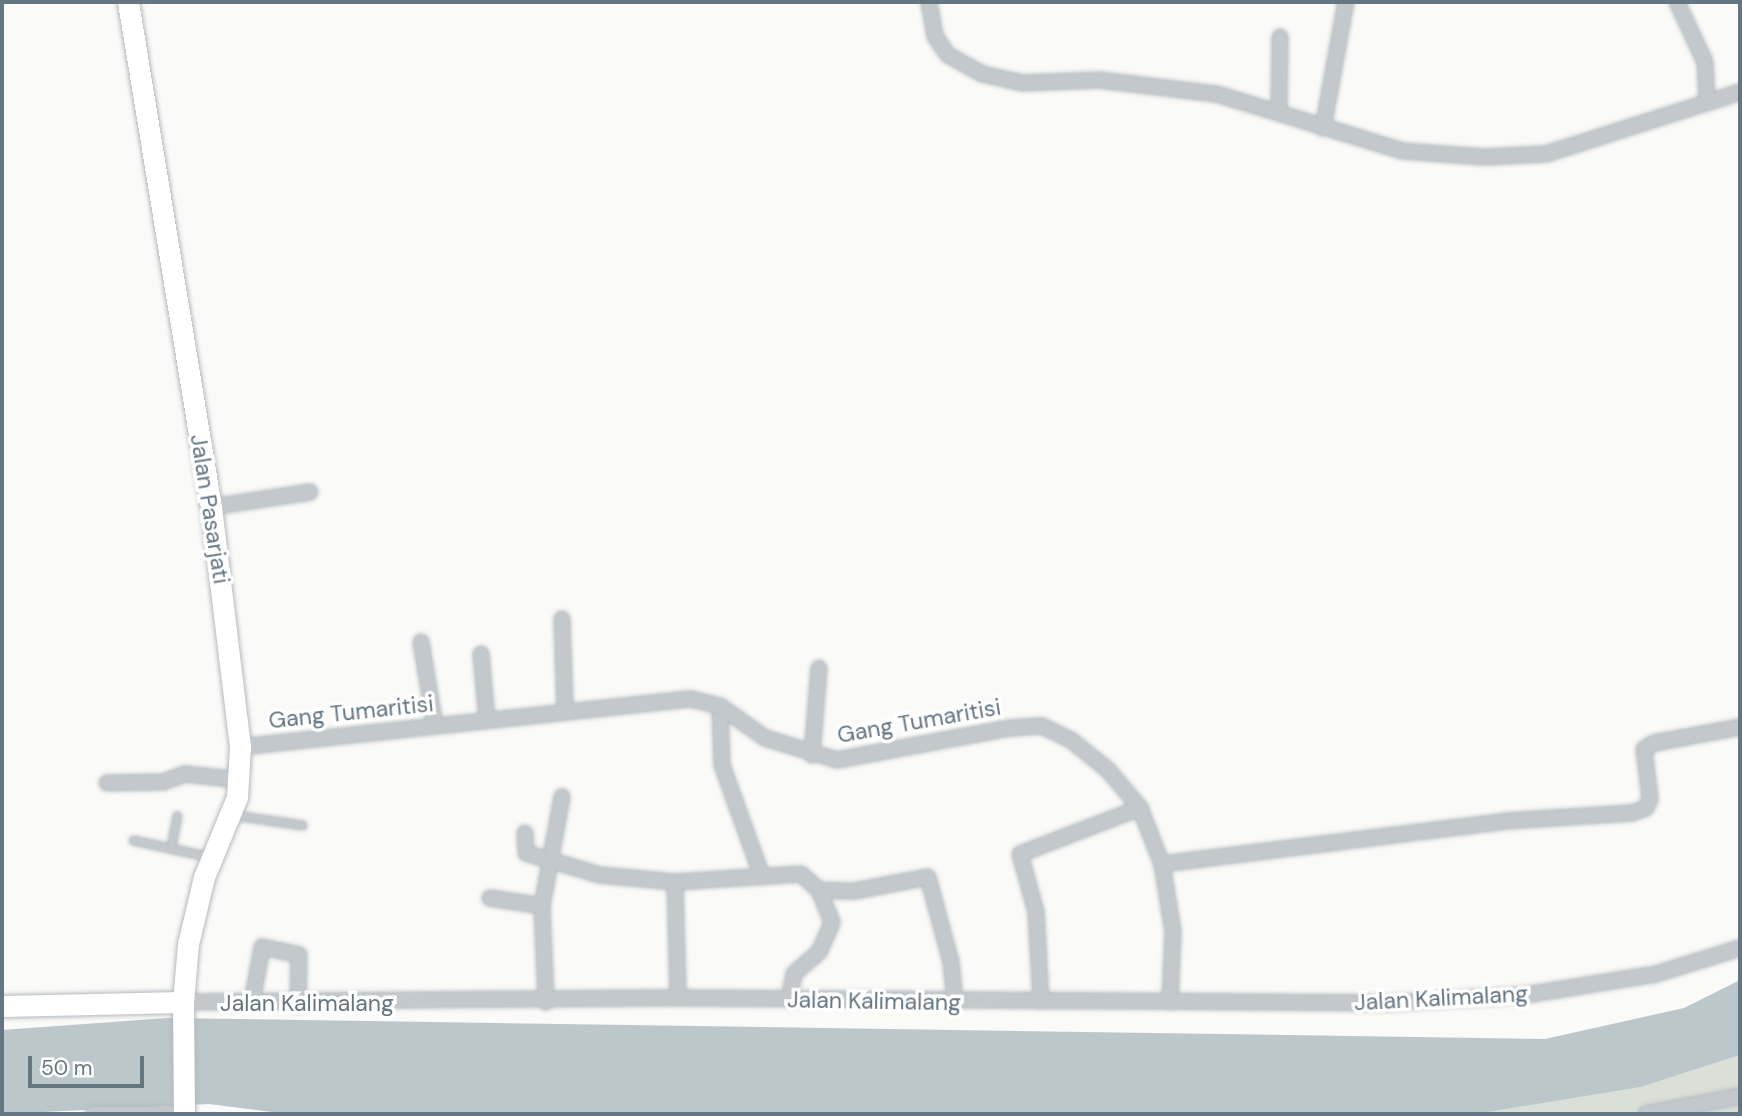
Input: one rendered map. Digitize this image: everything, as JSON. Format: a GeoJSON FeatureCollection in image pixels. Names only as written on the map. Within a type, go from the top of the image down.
{"type":"FeatureCollection","features":[{"type":"Feature","properties":{"kind":"main road","name":"Jalan Pasarjati"},"geometry":{"type":"LineString","coordinates":[[128,2],[211,507],[240,747],[241,780],[211,857],[193,922],[184,1007],[183,1111]]}},
{"type":"Feature","properties":{"kind":"main road","name":"Jalan Kalimalang"},"geometry":{"type":"LineString","coordinates":[[2,1006],[184,1007]]}},
{"type":"Feature","properties":{"kind":"street"},"geometry":{"type":"LineString","coordinates":[[929,2],[935,36],[948,54],[982,74],[1023,83],[1099,80],[1203,93],[1279,110],[1323,128],[1402,151],[1485,157],[1546,154],[1740,92]]}},
{"type":"Feature","properties":{"kind":"street"},"geometry":{"type":"LineString","coordinates":[[1323,128],[1346,2]]}},
{"type":"Feature","properties":{"kind":"street"},"geometry":{"type":"LineString","coordinates":[[1677,2],[1705,62],[1707,102]]}},
{"type":"Feature","properties":{"kind":"street"},"geometry":{"type":"LineString","coordinates":[[1279,110],[1280,37]]}},
{"type":"Feature","properties":{"kind":"street"},"geometry":{"type":"LineString","coordinates":[[211,507],[310,492]]}},
{"type":"Feature","properties":{"kind":"street"},"geometry":{"type":"LineString","coordinates":[[562,619],[565,711]]}},
{"type":"Feature","properties":{"kind":"street"},"geometry":{"type":"LineString","coordinates":[[421,642],[435,726]]}},
{"type":"Feature","properties":{"kind":"street"},"geometry":{"type":"LineString","coordinates":[[481,654],[487,720]]}},
{"type":"Feature","properties":{"kind":"street"},"geometry":{"type":"LineString","coordinates":[[811,755],[819,668]]}},
{"type":"Feature","properties":{"kind":"street","name":"Gang Tumaritisi"},"geometry":{"type":"LineString","coordinates":[[240,747],[691,699],[720,706],[765,738],[811,755],[852,759],[1035,725],[1071,740],[1108,770],[1140,808],[1162,864],[1173,931],[1170,1002]]}},
{"type":"Feature","properties":{"kind":"street"},"geometry":{"type":"LineString","coordinates":[[720,706],[722,765],[748,828],[762,876]]}},
{"type":"Feature","properties":{"kind":"street"},"geometry":{"type":"LineString","coordinates":[[1162,864],[1506,821],[1632,813],[1646,808],[1650,799],[1644,749],[1654,743],[1740,727]]}},
{"type":"Feature","properties":{"kind":"street"},"geometry":{"type":"LineString","coordinates":[[107,783],[163,782],[185,774],[241,780]]}},
{"type":"Feature","properties":{"kind":"street"},"geometry":{"type":"LineString","coordinates":[[546,1002],[542,906],[562,797]]}},
{"type":"Feature","properties":{"kind":"street"},"geometry":{"type":"LineString","coordinates":[[1041,1001],[1036,912],[1020,854],[1140,808]]}},
{"type":"Feature","properties":{"kind":"street"},"geometry":{"type":"LineString","coordinates":[[525,833],[523,851],[549,863],[600,875],[675,882],[801,874],[819,890],[832,923],[819,952],[793,976],[789,999]]}},
{"type":"Feature","properties":{"kind":"street"},"geometry":{"type":"LineString","coordinates":[[819,890],[854,891],[928,877],[951,962],[955,1002]]}},
{"type":"Feature","properties":{"kind":"street"},"geometry":{"type":"LineString","coordinates":[[675,882],[678,999]]}},
{"type":"Feature","properties":{"kind":"street"},"geometry":{"type":"LineString","coordinates":[[490,898],[542,906]]}},
{"type":"Feature","properties":{"kind":"street"},"geometry":{"type":"LineString","coordinates":[[252,1002],[262,947],[299,955],[298,1004]]}},
{"type":"Feature","properties":{"kind":"street","name":"Jalan Kalimalang"},"geometry":{"type":"LineString","coordinates":[[184,1007],[252,1002],[298,1004],[678,999],[1390,1003],[1525,995],[1656,974],[1740,948]]}},
{"type":"Feature","properties":{"kind":"street"},"geometry":{"type":"LineString","coordinates":[[1646,1114],[1740,1096]]}},
{"type":"Feature","properties":{"kind":"street"},"geometry":{"type":"LineString","coordinates":[[93,1114],[183,1111]]}},
{"type":"Feature","properties":{"kind":"lane"},"geometry":{"type":"LineString","coordinates":[[230,814],[302,825]]}},
{"type":"Feature","properties":{"kind":"lane"},"geometry":{"type":"LineString","coordinates":[[172,846],[177,816]]}},
{"type":"Feature","properties":{"kind":"lane"},"geometry":{"type":"LineString","coordinates":[[133,840],[172,846],[211,857]]}},
{"type":"Feature","properties":{"kind":"shaded area"},"geometry":{"type":"Polygon","coordinates":[[[1740,980],[1740,1055],[1641,1087],[1476,1114],[287,1114],[209,1104],[2,1114],[2,1030],[167,1018],[1545,1039],[1684,1008],[1740,980]]]}},
{"type":"Feature","properties":{"kind":"shaded area"},"geometry":{"type":"Polygon","coordinates":[[[1740,1055],[1740,1114],[1476,1114],[1641,1087],[1740,1055]]]}}]}
